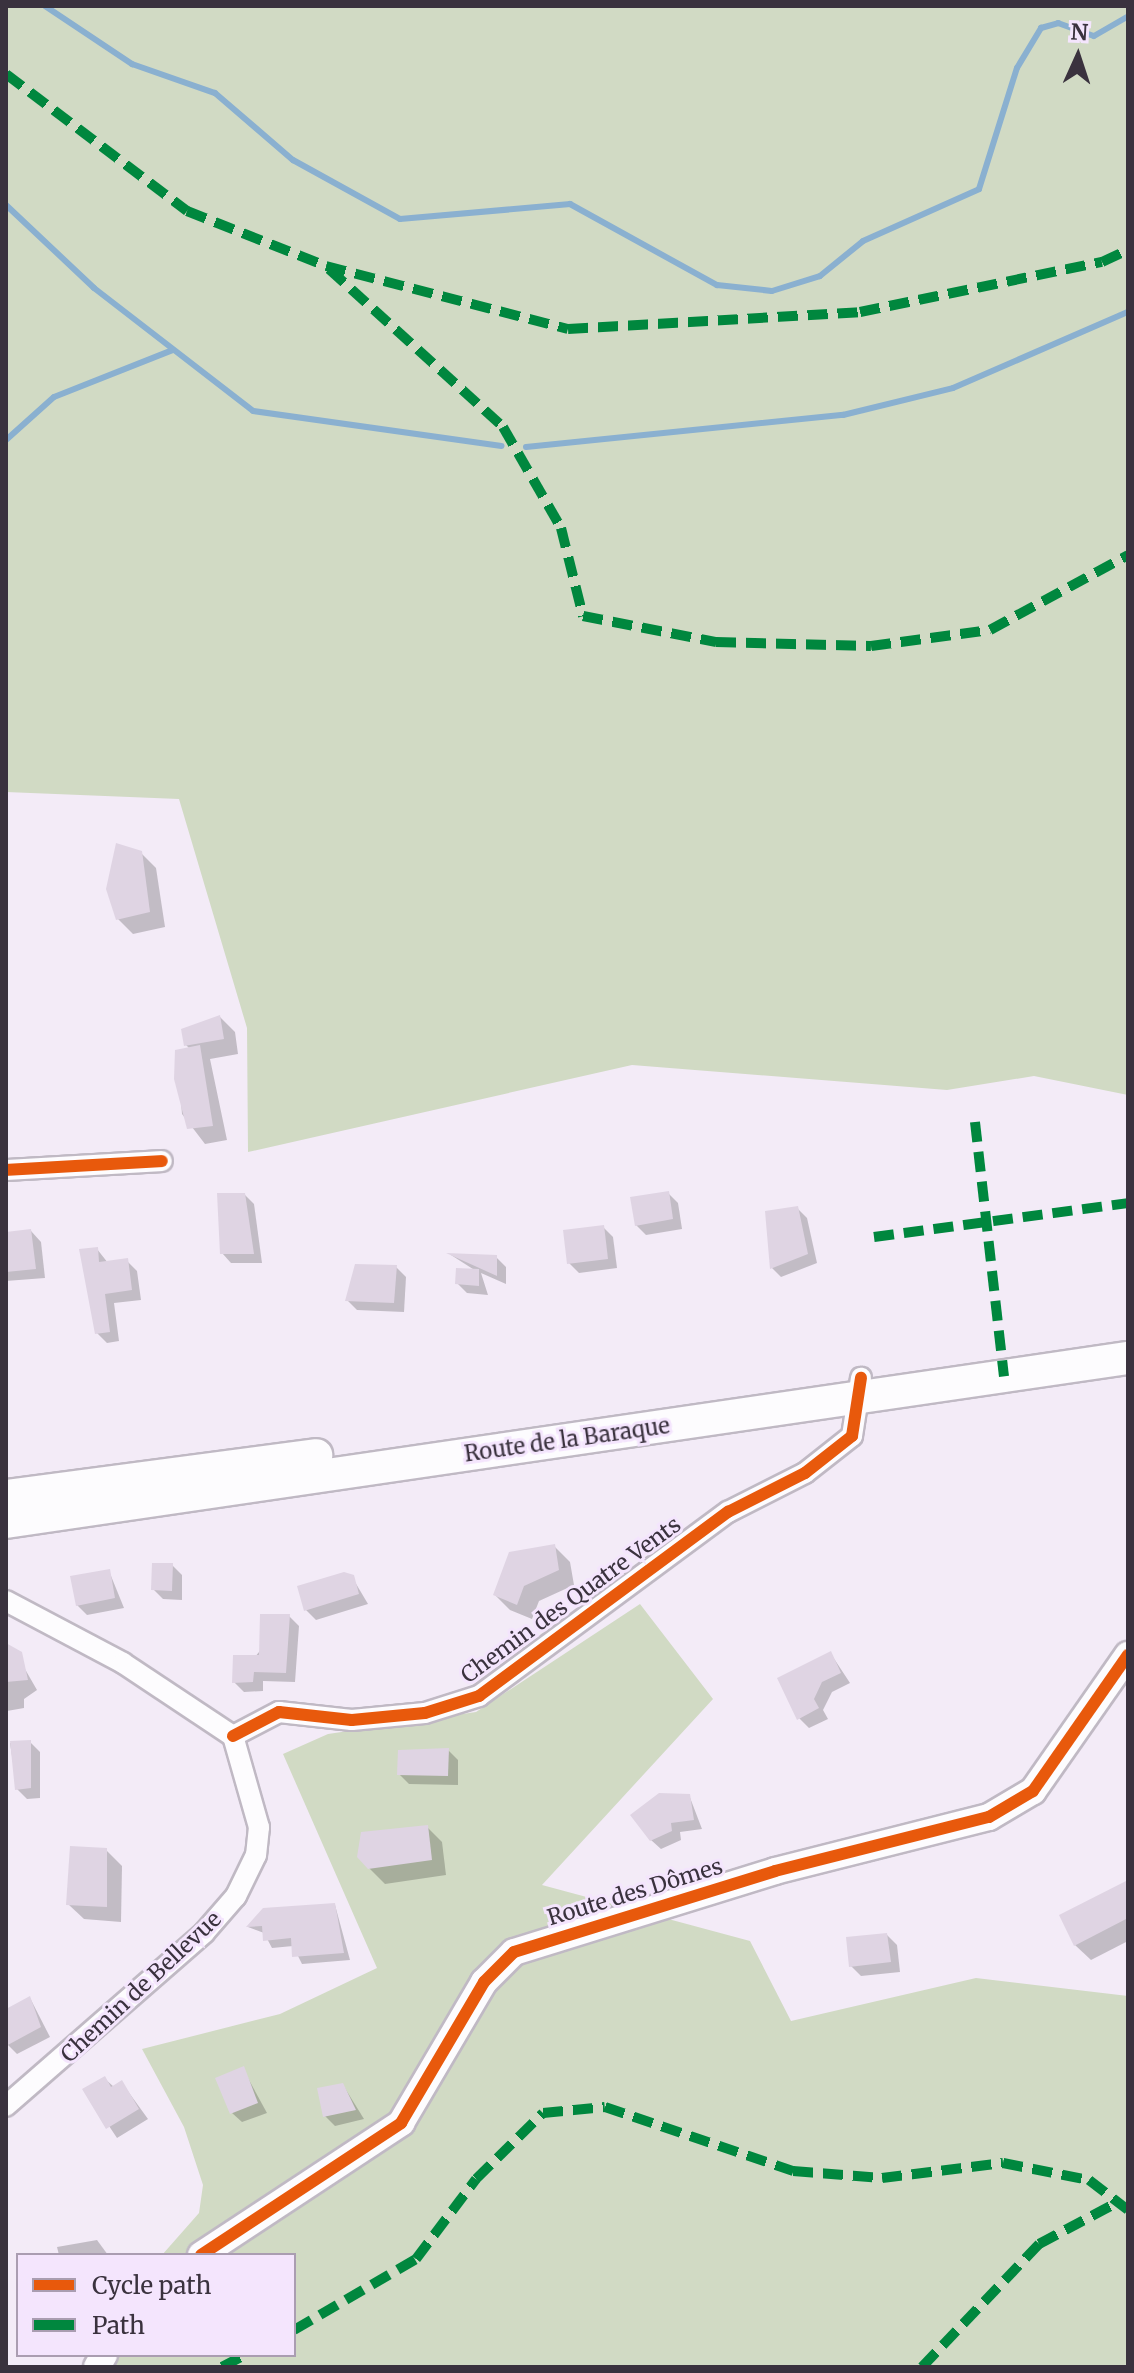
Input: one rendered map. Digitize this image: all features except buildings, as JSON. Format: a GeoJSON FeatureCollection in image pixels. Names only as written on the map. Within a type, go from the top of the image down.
{"type":"FeatureCollection","features":[{"type":"Feature","properties":{"kind":"main road","name":"Route de la Baraque"},"geometry":{"type":"LineString","coordinates":[[6,1522],[862,1387],[1128,1340]]}},
{"type":"Feature","properties":{"kind":"main road","name":"Route de la Baraque"},"geometry":{"type":"LineString","coordinates":[[6,1496],[862,1387],[1128,1358]]}},
{"type":"Feature","properties":{"kind":"street"},"geometry":{"type":"LineString","coordinates":[[6,1170],[162,1161]]}},
{"type":"Feature","properties":{"kind":"street","name":"Chemin des Quatre Vents"},"geometry":{"type":"LineString","coordinates":[[233,1736],[279,1712],[352,1720],[425,1713],[479,1696],[728,1512],[805,1473],[852,1436],[862,1387]]}},
{"type":"Feature","properties":{"kind":"street"},"geometry":{"type":"LineString","coordinates":[[6,1601],[123,1663],[233,1736]]}},
{"type":"Feature","properties":{"kind":"street","name":"Route des Dômes"},"geometry":{"type":"LineString","coordinates":[[204,2253],[401,2123],[484,1982],[514,1952],[775,1871],[989,1817],[1033,1791],[1128,1655]]}},
{"type":"Feature","properties":{"kind":"street","name":"Chemin de Bellevue"},"geometry":{"type":"LineString","coordinates":[[6,2106],[204,1933],[236,1896],[256,1855],[259,1814],[233,1736]]}},
{"type":"Feature","properties":{"kind":"green space"},"geometry":{"type":"Polygon","coordinates":[[[6,6],[1128,6],[1128,1095],[1034,1076],[947,1090],[632,1065],[248,1152],[247,1028],[179,799],[6,792],[6,6]]]}},
{"type":"Feature","properties":{"kind":"green space"},"geometry":{"type":"Polygon","coordinates":[[[640,1604],[713,1699],[542,1885],[750,1941],[791,2021],[976,1978],[1128,1996],[1128,2367],[82,2367],[88,2357],[296,2357],[296,2253],[164,2253],[199,2213],[203,2185],[184,2127],[142,2049],[280,2014],[377,1968],[283,1754],[328,1734],[476,1712],[640,1604]]]}},
{"type":"Feature","properties":{"kind":"waterway"},"geometry":{"type":"LineString","coordinates":[[45,6],[132,64],[215,93],[293,160],[400,219],[570,204],[717,285],[772,291],[820,276],[863,241],[979,189],[1017,68],[1041,28],[1058,23],[1094,36],[1128,16]]}},
{"type":"Feature","properties":{"kind":"waterway"},"geometry":{"type":"LineString","coordinates":[[6,205],[94,288],[253,411],[502,446]]}},
{"type":"Feature","properties":{"kind":"waterway"},"geometry":{"type":"LineString","coordinates":[[526,447],[843,415],[953,388],[1128,312]]}},
{"type":"Feature","properties":{"kind":"waterway"},"geometry":{"type":"LineString","coordinates":[[6,440],[54,397],[173,350]]}},
{"type":"Feature","properties":{"kind":"marked path"},"geometry":{"type":"LineString","coordinates":[[6,74],[187,211],[326,266],[568,329],[860,312],[1102,262],[1128,250]]}},
{"type":"Feature","properties":{"kind":"marked path"},"geometry":{"type":"LineString","coordinates":[[329,269],[503,427],[561,528],[583,616],[716,642],[871,646],[990,630],[1128,555]]}},
{"type":"Feature","properties":{"kind":"marked path"},"geometry":{"type":"LineString","coordinates":[[975,1122],[1004,1376]]}},
{"type":"Feature","properties":{"kind":"marked path"},"geometry":{"type":"LineString","coordinates":[[874,1237],[1128,1203]]}},
{"type":"Feature","properties":{"kind":"marked path"},"geometry":{"type":"LineString","coordinates":[[296,2329],[416,2259],[476,2179],[543,2113],[605,2107],[793,2171],[882,2178],[1003,2163],[1089,2180],[1128,2210]]}},
{"type":"Feature","properties":{"kind":"marked path"},"geometry":{"type":"LineString","coordinates":[[922,2367],[1039,2244],[1118,2202]]}},
{"type":"Feature","properties":{"kind":"marked path"},"geometry":{"type":"LineString","coordinates":[[222,2367],[241,2357]]}},
{"type":"Feature","properties":{"kind":"cycle path"},"geometry":{"type":"LineString","coordinates":[[6,1170],[162,1161]]}},
{"type":"Feature","properties":{"kind":"cycle path"},"geometry":{"type":"LineString","coordinates":[[233,1736],[279,1712],[352,1720],[425,1713],[479,1696],[728,1512],[805,1473],[852,1436],[861,1378]]}},
{"type":"Feature","properties":{"kind":"cycle path"},"geometry":{"type":"LineString","coordinates":[[204,2253],[401,2123],[484,1982],[514,1952],[775,1871],[989,1817],[1033,1791],[1128,1655]]}}]}
